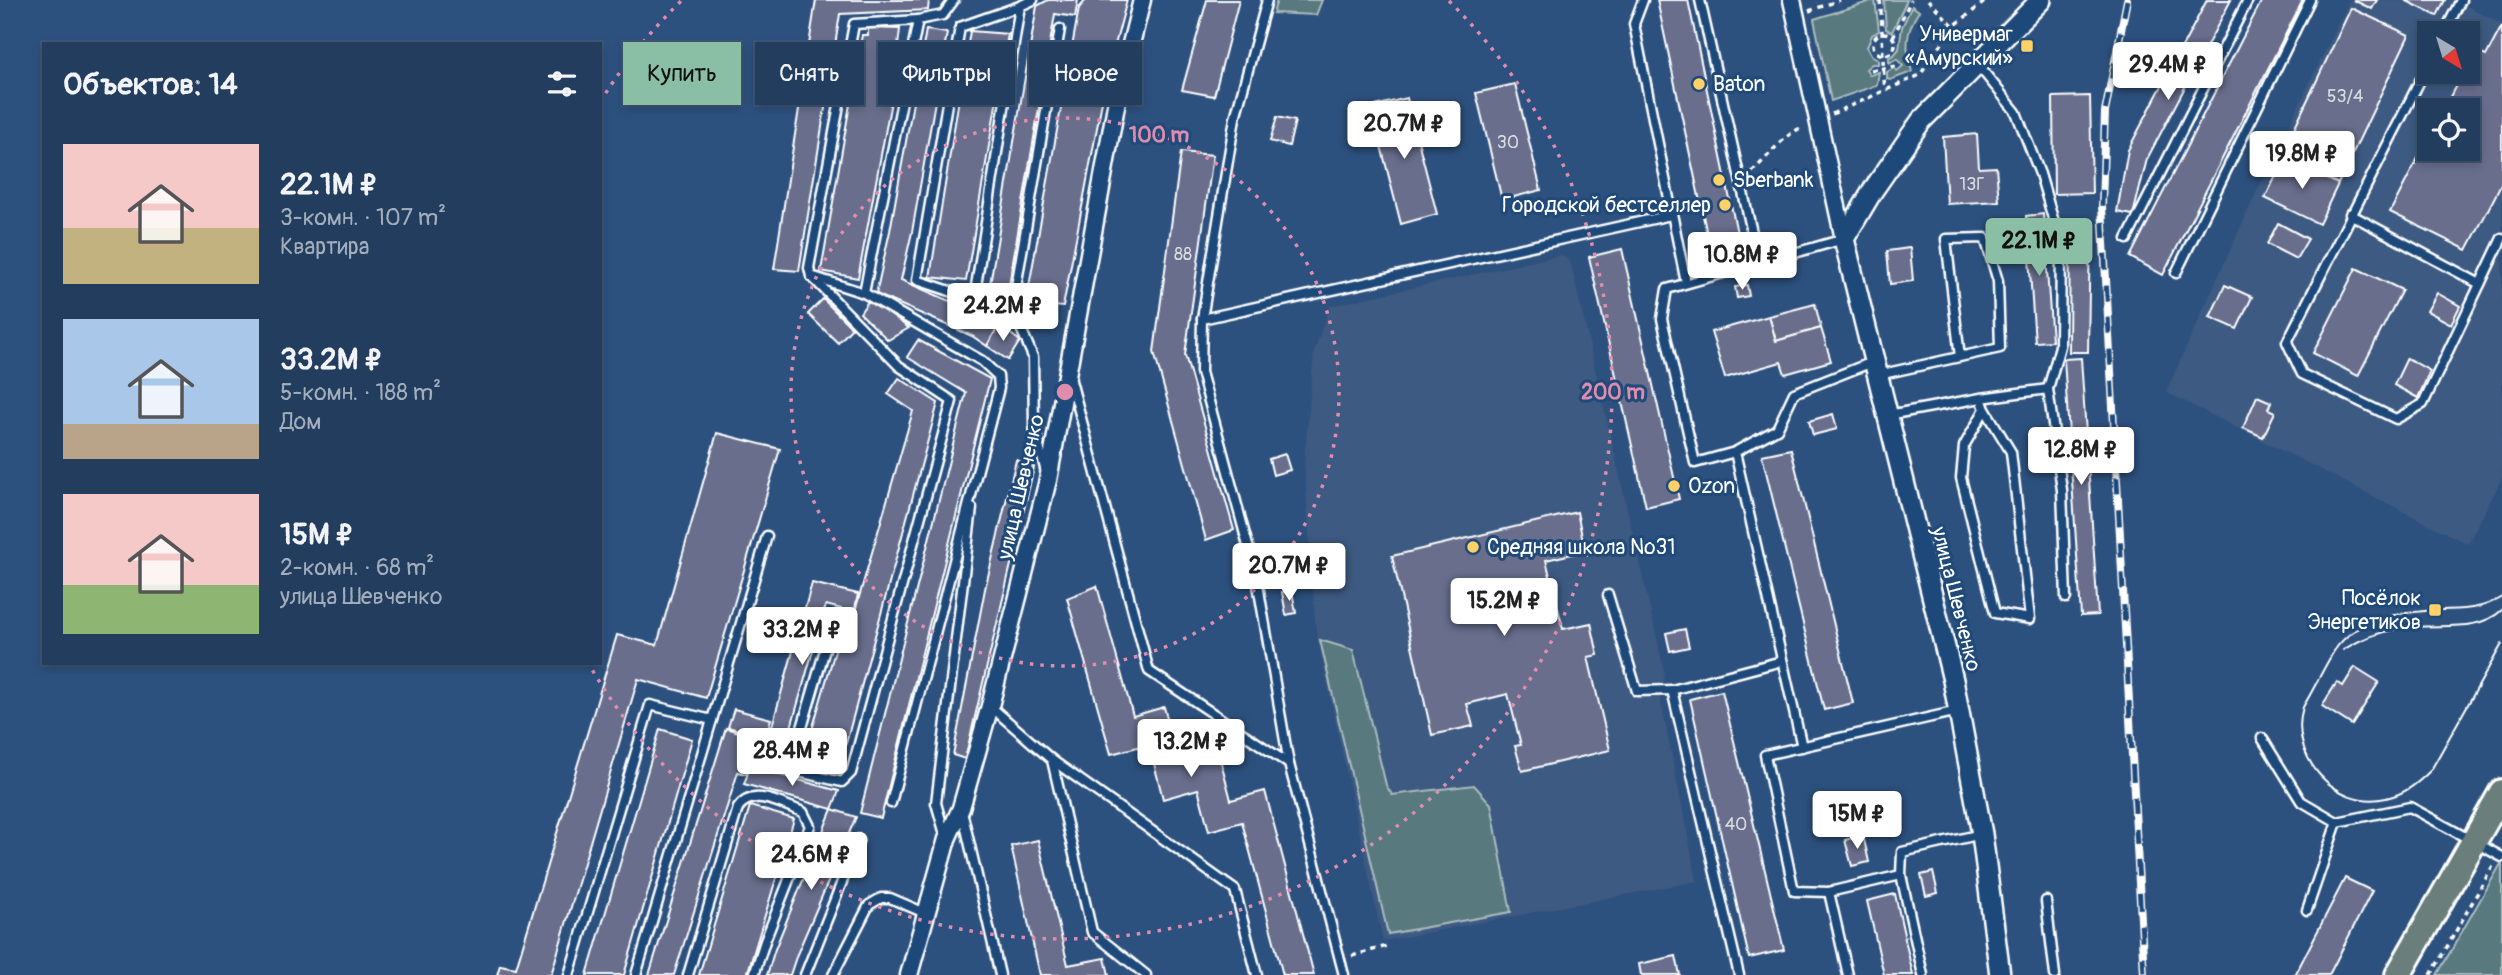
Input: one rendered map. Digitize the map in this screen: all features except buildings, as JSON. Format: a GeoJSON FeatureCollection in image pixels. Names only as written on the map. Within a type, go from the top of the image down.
{"type":"FeatureCollection","features":[{"type":"Feature","properties":{"kind":"main road"},"geometry":{"type":"LineString","coordinates":[[2398,975],[2502,792]]}},
{"type":"Feature","properties":{"kind":"street","name":"улица Шевченко"},"geometry":{"type":"LineString","coordinates":[[909,975],[947,839],[961,808],[990,706],[1048,480],[1117,100],[1142,0]]}},
{"type":"Feature","properties":{"kind":"street"},"geometry":{"type":"LineString","coordinates":[[1844,239],[1921,121],[2041,0]]}},
{"type":"Feature","properties":{"kind":"street","name":"улица Шевченко"},"geometry":{"type":"LineString","coordinates":[[1794,8],[1844,239],[1958,711],[1982,834],[2000,975]]}},
{"type":"Feature","properties":{"kind":"lane"},"geometry":{"type":"LineString","coordinates":[[833,622],[792,762],[799,772],[842,782],[851,773],[952,401],[899,366],[811,276],[809,268],[854,24],[918,20],[943,15],[954,0]]}},
{"type":"Feature","properties":{"kind":"lane"},"geometry":{"type":"LineString","coordinates":[[1020,326],[974,299],[917,280],[960,27],[1033,0]]}},
{"type":"Feature","properties":{"kind":"lane"},"geometry":{"type":"LineString","coordinates":[[1267,0],[1235,118],[1202,319],[1201,372],[1257,579],[1289,764],[1344,975]]}},
{"type":"Feature","properties":{"kind":"lane"},"geometry":{"type":"LineString","coordinates":[[1643,0],[1634,24],[1686,283]]}},
{"type":"Feature","properties":{"kind":"lane"},"geometry":{"type":"LineString","coordinates":[[1700,0],[1759,264]]}},
{"type":"Feature","properties":{"kind":"lane"},"geometry":{"type":"LineString","coordinates":[[2127,239],[2249,0]]}},
{"type":"Feature","properties":{"kind":"lane"},"geometry":{"type":"LineString","coordinates":[[2176,272],[2310,0]]}},
{"type":"Feature","properties":{"kind":"lane"},"geometry":{"type":"LineString","coordinates":[[2450,21],[2461,0]]}},
{"type":"Feature","properties":{"kind":"lane"},"geometry":{"type":"LineString","coordinates":[[974,299],[1020,6]]}},
{"type":"Feature","properties":{"kind":"lane"},"geometry":{"type":"LineString","coordinates":[[864,293],[918,20]]}},
{"type":"Feature","properties":{"kind":"lane"},"geometry":{"type":"LineString","coordinates":[[1048,480],[1034,428],[1032,356],[1020,326],[1015,293],[1060,29]]}},
{"type":"Feature","properties":{"kind":"lane"},"geometry":{"type":"LineString","coordinates":[[1978,65],[2016,113],[2040,174],[2061,246],[2060,346],[2048,389],[2063,490],[2066,598]]}},
{"type":"Feature","properties":{"kind":"lane"},"geometry":{"type":"LineString","coordinates":[[2418,84],[2287,342],[2302,374],[2396,419],[2423,404],[2502,238]]}},
{"type":"Feature","properties":{"kind":"lane"},"geometry":{"type":"LineString","coordinates":[[2350,214],[2480,284]]}},
{"type":"Feature","properties":{"kind":"lane"},"geometry":{"type":"LineString","coordinates":[[1202,319],[1671,215]]}},
{"type":"Feature","properties":{"kind":"lane"},"geometry":{"type":"LineString","coordinates":[[1844,239],[1667,289],[1662,319],[1695,463],[1735,452],[1776,429],[1794,393],[1877,368],[1961,358],[2000,348],[1998,281],[1985,238],[1946,239],[1961,358]]}},
{"type":"Feature","properties":{"kind":"lane"},"geometry":{"type":"LineString","coordinates":[[811,276],[864,293],[982,361],[998,376],[999,388],[891,803]]}},
{"type":"Feature","properties":{"kind":"lane"},"geometry":{"type":"LineString","coordinates":[[1069,373],[1149,671],[1289,764]]}},
{"type":"Feature","properties":{"kind":"lane"},"geometry":{"type":"LineString","coordinates":[[1888,415],[2048,389]]}},
{"type":"Feature","properties":{"kind":"lane"},"geometry":{"type":"LineString","coordinates":[[1981,398],[2011,452],[2030,619],[1994,613],[1961,478],[1964,446],[1985,409]]}},
{"type":"Feature","properties":{"kind":"lane"},"geometry":{"type":"LineString","coordinates":[[1735,452],[1802,747]]}},
{"type":"Feature","properties":{"kind":"lane"},"geometry":{"type":"LineString","coordinates":[[947,839],[936,803],[975,481]]}},
{"type":"Feature","properties":{"kind":"lane"},"geometry":{"type":"LineString","coordinates":[[636,975],[767,536]]}},
{"type":"Feature","properties":{"kind":"lane"},"geometry":{"type":"LineString","coordinates":[[1608,595],[1637,691],[1672,690],[1782,661]]}},
{"type":"Feature","properties":{"kind":"lane"},"geometry":{"type":"LineString","coordinates":[[1672,690],[1739,975]]}},
{"type":"Feature","properties":{"kind":"lane"},"geometry":{"type":"LineString","coordinates":[[569,975],[650,705],[712,720]]}},
{"type":"Feature","properties":{"kind":"lane"},"geometry":{"type":"LineString","coordinates":[[990,706],[1052,760],[1235,890],[1256,975]]}},
{"type":"Feature","properties":{"kind":"lane"},"geometry":{"type":"LineString","coordinates":[[1901,875],[1829,892],[1794,891],[1765,755],[1958,711]]}},
{"type":"Feature","properties":{"kind":"lane"},"geometry":{"type":"LineString","coordinates":[[2262,738],[2301,801],[2337,822],[2410,807],[2501,856]]}},
{"type":"Feature","properties":{"kind":"lane"},"geometry":{"type":"LineString","coordinates":[[1052,760],[1092,932],[1146,975]]}},
{"type":"Feature","properties":{"kind":"lane"},"geometry":{"type":"LineString","coordinates":[[688,975],[738,808],[744,800],[757,796],[803,812],[810,825],[754,975]]}},
{"type":"Feature","properties":{"kind":"lane"},"geometry":{"type":"LineString","coordinates":[[961,808],[1000,975]]}},
{"type":"Feature","properties":{"kind":"lane"},"geometry":{"type":"LineString","coordinates":[[2307,910],[2337,822]]}},
{"type":"Feature","properties":{"kind":"lane"},"geometry":{"type":"LineString","coordinates":[[1923,975],[1901,875],[1902,852],[1982,834]]}},
{"type":"Feature","properties":{"kind":"lane"},"geometry":{"type":"LineString","coordinates":[[804,975],[859,839]]}},
{"type":"Feature","properties":{"kind":"lane"},"geometry":{"type":"LineString","coordinates":[[1829,892],[1848,975]]}},
{"type":"Feature","properties":{"kind":"lane"},"geometry":{"type":"LineString","coordinates":[[833,975],[869,905],[881,898],[890,898],[925,913]]}},
{"type":"Feature","properties":{"kind":"lane"},"geometry":{"type":"LineString","coordinates":[[2046,901],[2055,975]]}},
{"type":"Feature","properties":{"kind":"path"},"geometry":{"type":"LineString","coordinates":[[1794,8],[1840,0]]}},
{"type":"Feature","properties":{"kind":"path"},"geometry":{"type":"LineString","coordinates":[[1880,0],[1884,33],[1882,68],[1885,90]]}},
{"type":"Feature","properties":{"kind":"path"},"geometry":{"type":"LineString","coordinates":[[1893,37],[1884,33],[1877,36],[1873,42],[1877,52],[1884,55],[1891,53],[1895,47],[1893,37],[1911,0]]}},
{"type":"Feature","properties":{"kind":"path"},"geometry":{"type":"LineString","coordinates":[[1928,0],[1954,26]]}},
{"type":"Feature","properties":{"kind":"path"},"geometry":{"type":"LineString","coordinates":[[1740,185],[1782,144],[1789,133],[1920,75],[1954,26],[1987,0]]}},
{"type":"Feature","properties":{"kind":"path"},"geometry":{"type":"LineString","coordinates":[[1871,70],[1897,66]]}},
{"type":"Feature","properties":{"kind":"path"},"geometry":{"type":"LineString","coordinates":[[2431,975],[2501,856]]}},
{"type":"Feature","properties":{"kind":"path"},"geometry":{"type":"LineString","coordinates":[[1340,959],[1387,946]]}},
{"type":"Feature","properties":{"kind":"shaded area"},"geometry":{"type":"Polygon","coordinates":[[[2350,0],[2455,0],[2502,24],[2502,478],[2468,544],[2166,392],[2258,189],[2350,0]]]}},
{"type":"Feature","properties":{"kind":"shaded area","name":"Средняя школа №31"},"geometry":{"type":"Polygon","coordinates":[[[1562,255],[1571,264],[1665,674],[1660,698],[1697,881],[1383,941],[1316,631],[1304,464],[1314,352],[1330,306],[1562,255]]]}},
{"type":"Feature","properties":{"kind":"green space"},"geometry":{"type":"Polygon","coordinates":[[[1277,0],[1322,0],[1316,15],[1273,13],[1277,0]]]}},
{"type":"Feature","properties":{"kind":"green space"},"geometry":{"type":"Polygon","coordinates":[[[1875,0],[1879,31],[1872,35],[1867,47],[1872,56],[1878,59],[1878,64],[1872,64],[1866,69],[1870,75],[1879,72],[1877,85],[1831,101],[1814,19],[1875,0]]]}},
{"type":"Feature","properties":{"kind":"green space"},"geometry":{"type":"Polygon","coordinates":[[[1884,0],[1907,0],[1892,32],[1886,29],[1884,0]]]}},
{"type":"Feature","properties":{"kind":"green space"},"geometry":{"type":"Polygon","coordinates":[[[1912,6],[1919,11],[1911,26],[1908,41],[1912,72],[1890,80],[1887,79],[1887,72],[1894,68],[1897,71],[1903,66],[1897,59],[1889,63],[1889,57],[1899,49],[1902,27],[1912,6]]]}},
{"type":"Feature","properties":{"kind":"green space"},"geometry":{"type":"Polygon","coordinates":[[[1320,640],[1353,650],[1386,785],[1392,795],[1474,785],[1491,804],[1511,912],[1388,934],[1320,640]]]}},
{"type":"Feature","properties":{"kind":"green space"},"geometry":{"type":"Polygon","coordinates":[[[2502,862],[2502,975],[2437,975],[2502,862]]]}},
{"type":"Feature","properties":{"kind":"tram line"},"geometry":{"type":"LineString","coordinates":[[2502,597],[2472,608],[2410,612],[2381,618],[2355,630],[2344,639],[2334,651],[2303,707],[2300,725],[2302,743],[2309,760],[2333,787],[2349,796],[2367,800],[2386,798],[2405,791],[2431,770],[2502,644]]}},
{"type":"Feature","properties":{"kind":"tram line"},"geometry":{"type":"LineString","coordinates":[[2343,650],[2385,631],[2472,624],[2493,617],[2502,610]]}},
{"type":"Feature","properties":{"kind":"railway"},"geometry":{"type":"LineString","coordinates":[[2127,0],[2105,112],[2102,206],[2144,975]]}},
{"type":"Feature","properties":{"kind":"place","name":"Универмаг «Амурский»"},"geometry":{"type":"Point","coordinates":[2027,46]}},
{"type":"Feature","properties":{"kind":"place","name":"Baton"},"geometry":{"type":"Point","coordinates":[1699,84]}},
{"type":"Feature","properties":{"kind":"place","name":"Sberbank"},"geometry":{"type":"Point","coordinates":[1719,180]}},
{"type":"Feature","properties":{"kind":"place","name":"Городской бестселлер"},"geometry":{"type":"Point","coordinates":[1725,205]}},
{"type":"Feature","properties":{"kind":"place","name":"Ozon"},"geometry":{"type":"Point","coordinates":[1674,486]}},
{"type":"Feature","properties":{"kind":"place","name":"Средняя школа №31"},"geometry":{"type":"Point","coordinates":[1473,547]}},
{"type":"Feature","properties":{"kind":"place","name":"Посёлок Энергетиков"},"geometry":{"type":"Point","coordinates":[2435,610]}}]}
